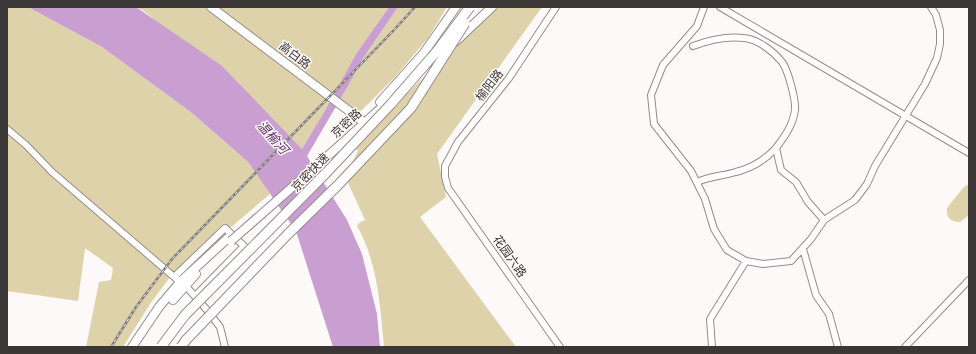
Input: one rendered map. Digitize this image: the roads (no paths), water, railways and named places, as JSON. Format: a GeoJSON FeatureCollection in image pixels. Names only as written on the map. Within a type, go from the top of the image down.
{"type":"FeatureCollection","features":[{"type":"Feature","properties":{"kind":"highway","name":"京密快速"},"geometry":{"type":"LineString","coordinates":[[161,347],[185,315],[327,172],[391,104],[437,51],[470,7]]}},
{"type":"Feature","properties":{"kind":"highway"},"geometry":{"type":"LineString","coordinates":[[180,347],[287,235],[338,185],[412,108],[475,7]]}},
{"type":"Feature","properties":{"kind":"main road","name":"高白路"},"geometry":{"type":"LineString","coordinates":[[211,7],[364,121]]}},
{"type":"Feature","properties":{"kind":"main road","name":"京密路"},"geometry":{"type":"LineString","coordinates":[[364,121],[423,54],[456,7]]}},
{"type":"Feature","properties":{"kind":"main road","name":"京密路"},"geometry":{"type":"LineString","coordinates":[[132,347],[159,307],[180,282],[432,63],[492,7]]}},
{"type":"Feature","properties":{"kind":"main road","name":"京密路"},"geometry":{"type":"LineString","coordinates":[[138,347],[164,309],[180,282]]}},
{"type":"Feature","properties":{"kind":"street","name":"榆阳路"},"geometry":{"type":"LineString","coordinates":[[445,177],[444,166],[458,142],[509,78],[556,7]]}},
{"type":"Feature","properties":{"kind":"street"},"geometry":{"type":"LineString","coordinates":[[704,7],[697,26],[663,65],[651,96],[654,124],[691,171],[705,199],[714,229],[727,250],[746,261],[763,264],[791,260],[811,239],[824,220],[855,200],[867,184],[875,166],[925,84],[937,58],[940,44],[940,30],[936,14],[931,7]]}},
{"type":"Feature","properties":{"kind":"street"},"geometry":{"type":"LineString","coordinates":[[720,7],[969,153]]}},
{"type":"Feature","properties":{"kind":"street"},"geometry":{"type":"LineString","coordinates":[[693,46],[721,38],[745,38],[764,46],[775,54],[783,64],[793,91],[795,109],[789,130],[767,158],[750,167],[736,172],[706,177],[697,182]]}},
{"type":"Feature","properties":{"kind":"street"},"geometry":{"type":"LineString","coordinates":[[7,129],[26,145],[52,172],[180,282],[207,310],[220,327],[225,347]]}},
{"type":"Feature","properties":{"kind":"street"},"geometry":{"type":"LineString","coordinates":[[776,148],[781,170],[796,182],[808,202],[824,220]]}},
{"type":"Feature","properties":{"kind":"street","name":"花园六路"},"geometry":{"type":"LineString","coordinates":[[445,177],[448,188],[560,347]]}},
{"type":"Feature","properties":{"kind":"street"},"geometry":{"type":"LineString","coordinates":[[180,282],[225,228],[244,246],[194,296]]}},
{"type":"Feature","properties":{"kind":"street"},"geometry":{"type":"LineString","coordinates":[[803,248],[816,295],[829,314],[838,347]]}},
{"type":"Feature","properties":{"kind":"street"},"geometry":{"type":"LineString","coordinates":[[712,347],[710,319],[746,261]]}},
{"type":"Feature","properties":{"kind":"street"},"geometry":{"type":"LineString","coordinates":[[905,347],[969,280]]}},
{"type":"Feature","properties":{"kind":"water","name":"温榆河"},"geometry":{"type":"Polygon","coordinates":[[[28,7],[136,7],[222,66],[302,149],[356,54],[389,7],[398,7],[362,60],[307,156],[347,220],[362,254],[377,314],[380,347],[333,347],[296,231],[248,162],[192,113],[102,47],[28,7]]]}},
{"type":"Feature","properties":{"kind":"railway"},"geometry":{"type":"LineString","coordinates":[[111,347],[136,307],[172,259],[415,7]]}}]}
